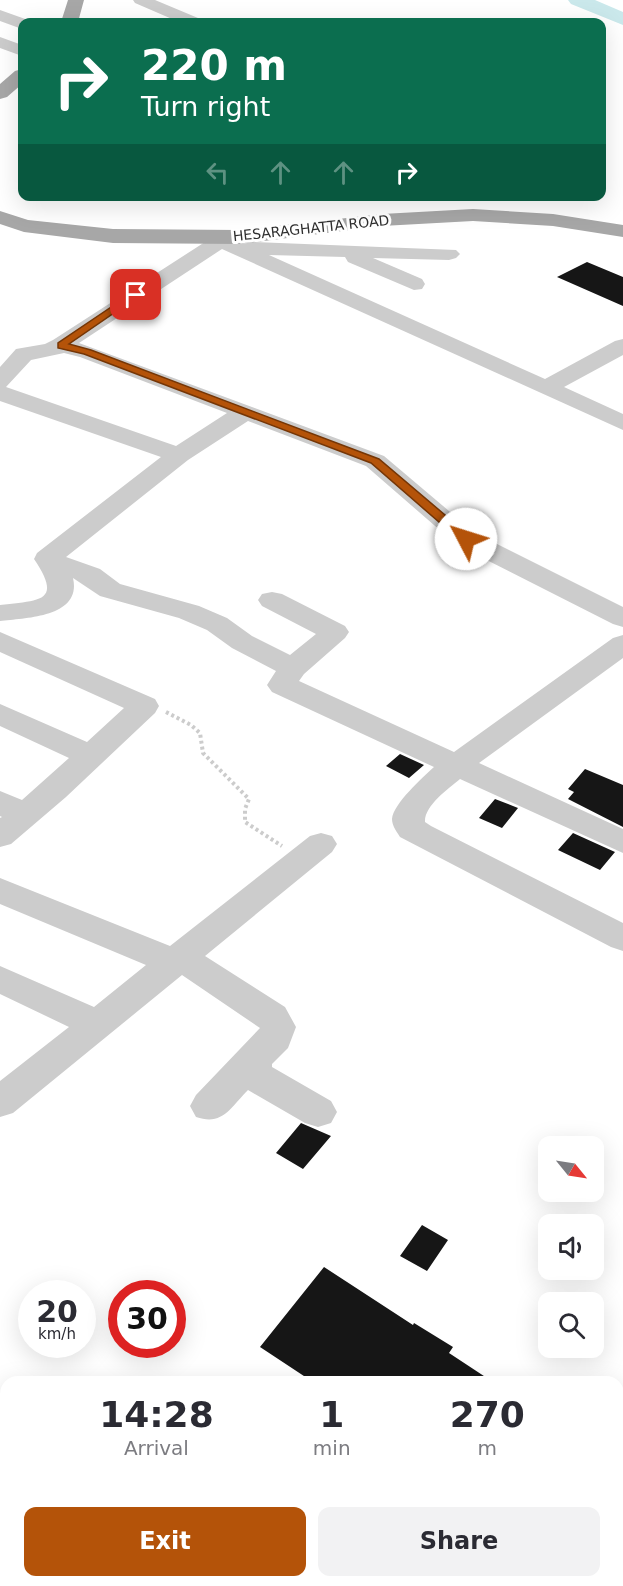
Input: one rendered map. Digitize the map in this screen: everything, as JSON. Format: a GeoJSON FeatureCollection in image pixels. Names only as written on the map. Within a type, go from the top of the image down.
{"type":"FeatureCollection","features":[{"type":"Feature","properties":{"kind":"main road"},"geometry":{"type":"LineString","coordinates":[[71,18],[76,0]]}},
{"type":"Feature","properties":{"kind":"main road"},"geometry":{"type":"LineString","coordinates":[[0,93],[18,78]]}},
{"type":"Feature","properties":{"kind":"main road","name":"HESARAGHATTA ROAD"},"geometry":{"type":"LineString","coordinates":[[0,217],[24,226],[113,236],[223,241],[382,220],[472,215],[553,219],[623,231]]}},
{"type":"Feature","properties":{"kind":"street"},"geometry":{"type":"LineString","coordinates":[[141,0],[183,18]]}},
{"type":"Feature","properties":{"kind":"street"},"geometry":{"type":"LineString","coordinates":[[0,15],[18,22]]}},
{"type":"Feature","properties":{"kind":"street"},"geometry":{"type":"LineString","coordinates":[[0,42],[18,49]]}},
{"type":"Feature","properties":{"kind":"street"},"geometry":{"type":"LineString","coordinates":[[223,241],[623,423]]}},
{"type":"Feature","properties":{"kind":"street"},"geometry":{"type":"LineString","coordinates":[[0,382],[24,354],[51,350],[61,345],[191,258],[223,241],[340,252],[449,254]]}},
{"type":"Feature","properties":{"kind":"street"},"geometry":{"type":"LineString","coordinates":[[340,252],[414,284]]}},
{"type":"Feature","properties":{"kind":"street"},"geometry":{"type":"LineString","coordinates":[[61,345],[87,352],[375,461],[466,539],[623,618]]}},
{"type":"Feature","properties":{"kind":"street"},"geometry":{"type":"LineString","coordinates":[[545,388],[623,346]]}},
{"type":"Feature","properties":{"kind":"street"},"geometry":{"type":"LineString","coordinates":[[0,393],[179,455]]}},
{"type":"Feature","properties":{"kind":"street"},"geometry":{"type":"LineString","coordinates":[[47,559],[179,455],[246,412]]}},
{"type":"Feature","properties":{"kind":"street"},"geometry":{"type":"LineString","coordinates":[[0,613],[35,610],[52,603],[60,592],[61,580],[47,559]]}},
{"type":"Feature","properties":{"kind":"street"},"geometry":{"type":"LineString","coordinates":[[47,559],[90,574],[110,590],[189,612],[217,624],[242,642],[293,668]]}},
{"type":"Feature","properties":{"kind":"street"},"geometry":{"type":"LineString","coordinates":[[272,600],[335,632],[293,668],[282,685],[623,842]]}},
{"type":"Feature","properties":{"kind":"street"},"geometry":{"type":"LineString","coordinates":[[0,642],[144,706],[91,756],[13,809],[0,836]]}},
{"type":"Feature","properties":{"kind":"street"},"geometry":{"type":"LineString","coordinates":[[623,644],[457,764],[412,809],[408,821],[411,829],[623,938]]}},
{"type":"Feature","properties":{"kind":"street"},"geometry":{"type":"LineString","coordinates":[[0,714],[91,756]]}},
{"type":"Feature","properties":{"kind":"street"},"geometry":{"type":"LineString","coordinates":[[0,1102],[312,852]]}},
{"type":"Feature","properties":{"kind":"street"},"geometry":{"type":"LineString","coordinates":[[0,890],[177,960],[272,1017],[278,1027],[275,1038],[209,1106]]}},
{"type":"Feature","properties":{"kind":"street"},"geometry":{"type":"LineString","coordinates":[[0,979],[97,1024]]}},
{"type":"Feature","properties":{"kind":"street"},"geometry":{"type":"LineString","coordinates":[[254,1059],[254,1069],[260,1079],[318,1112]]}},
{"type":"Feature","properties":{"kind":"path"},"geometry":{"type":"LineString","coordinates":[[144,706],[180,719],[200,733],[203,753],[241,788],[249,799],[245,809],[245,822],[312,852]]}},
{"type":"Feature","properties":{"kind":"building"},"geometry":{"type":"Polygon","coordinates":[[[587,262],[623,277],[623,306],[557,277],[587,262]]]}},
{"type":"Feature","properties":{"kind":"building"},"geometry":{"type":"Polygon","coordinates":[[[400,754],[424,765],[409,778],[386,766],[400,754]]]}},
{"type":"Feature","properties":{"kind":"building"},"geometry":{"type":"Polygon","coordinates":[[[585,769],[623,785],[623,827],[568,799],[574,792],[568,789],[585,769]]]}},
{"type":"Feature","properties":{"kind":"building"},"geometry":{"type":"Polygon","coordinates":[[[495,799],[518,808],[502,828],[479,818],[495,799]]]}},
{"type":"Feature","properties":{"kind":"building"},"geometry":{"type":"Polygon","coordinates":[[[573,833],[615,852],[600,870],[558,850],[573,833]]]}},
{"type":"Feature","properties":{"kind":"building"},"geometry":{"type":"Polygon","coordinates":[[[301,1123],[331,1136],[303,1169],[276,1153],[301,1123]]]}},
{"type":"Feature","properties":{"kind":"building"},"geometry":{"type":"Polygon","coordinates":[[[422,1225],[448,1240],[427,1271],[400,1256],[422,1225]]]}},
{"type":"Feature","properties":{"kind":"building"},"geometry":{"type":"Polygon","coordinates":[[[324,1267],[413,1325],[414,1323],[453,1347],[449,1353],[484,1376],[304,1376],[260,1347],[324,1267]]]}},
{"type":"Feature","properties":{"kind":"waterway"},"geometry":{"type":"LineString","coordinates":[[578,0],[623,19]]}},
{"type":"Feature","properties":{"kind":"route"},"geometry":{"type":"LineString","coordinates":[[136,295],[61,345],[87,352],[375,461],[466,539]]}}]}
